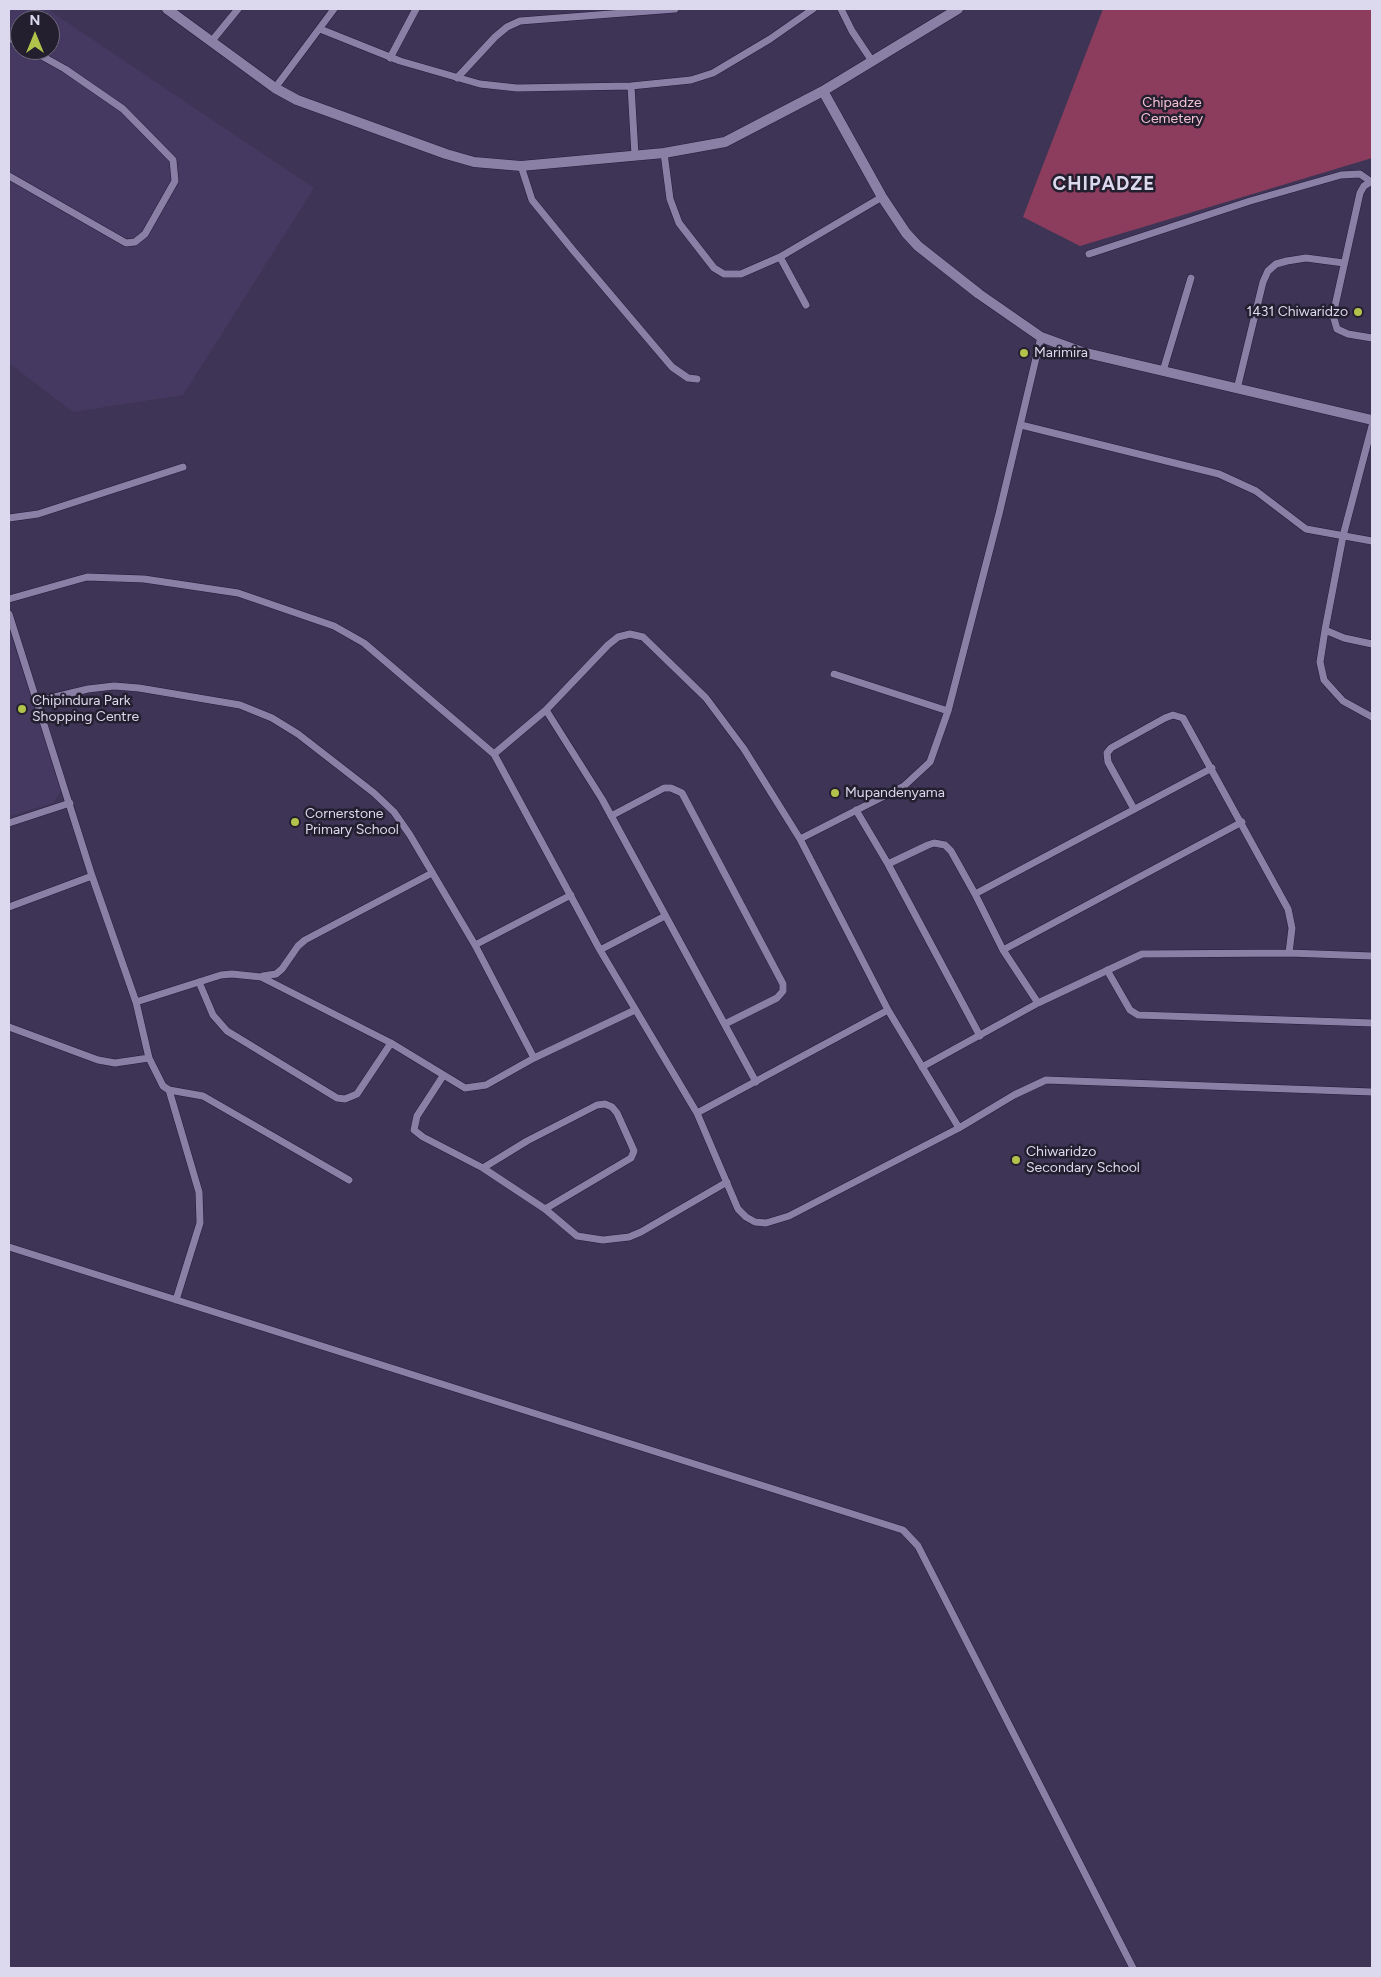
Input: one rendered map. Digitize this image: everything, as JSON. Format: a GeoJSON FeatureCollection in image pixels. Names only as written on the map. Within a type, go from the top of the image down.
{"type":"FeatureCollection","features":[{"type":"Feature","properties":{"kind":"street"},"geometry":{"type":"LineString","coordinates":[[167,9],[275,88],[318,108],[446,154],[474,162],[521,166],[664,153],[726,142],[823,91],[958,9]]}},
{"type":"Feature","properties":{"kind":"street"},"geometry":{"type":"LineString","coordinates":[[211,42],[238,9]]}},
{"type":"Feature","properties":{"kind":"street"},"geometry":{"type":"LineString","coordinates":[[275,88],[334,9]]}},
{"type":"Feature","properties":{"kind":"street"},"geometry":{"type":"LineString","coordinates":[[390,58],[416,9]]}},
{"type":"Feature","properties":{"kind":"street"},"geometry":{"type":"LineString","coordinates":[[457,78],[495,37],[507,27],[520,21],[676,9]]}},
{"type":"Feature","properties":{"kind":"street"},"geometry":{"type":"LineString","coordinates":[[320,29],[390,58],[480,84],[517,88],[631,86],[691,80],[713,73],[770,40],[814,9]]}},
{"type":"Feature","properties":{"kind":"street"},"geometry":{"type":"LineString","coordinates":[[842,9],[852,32],[872,61]]}},
{"type":"Feature","properties":{"kind":"street"},"geometry":{"type":"LineString","coordinates":[[9,176],[126,243],[135,242],[145,234],[175,181],[173,160],[124,109],[48,60]]}},
{"type":"Feature","properties":{"kind":"street"},"geometry":{"type":"LineString","coordinates":[[631,86],[635,155]]}},
{"type":"Feature","properties":{"kind":"street"},"geometry":{"type":"LineString","coordinates":[[823,91],[882,197],[906,233],[918,246],[979,294],[1041,337],[1082,352],[1372,420]]}},
{"type":"Feature","properties":{"kind":"street"},"geometry":{"type":"LineString","coordinates":[[664,153],[670,199],[679,222],[714,268],[724,274],[741,274],[780,257],[882,197]]}},
{"type":"Feature","properties":{"kind":"street"},"geometry":{"type":"LineString","coordinates":[[521,166],[532,200],[572,249],[672,367],[684,375],[697,379]]}},
{"type":"Feature","properties":{"kind":"street"},"geometry":{"type":"LineString","coordinates":[[1089,254],[1250,201],[1341,176],[1360,174],[1371,181],[1360,193],[1333,315],[1337,329],[1348,334],[1372,338]]}},
{"type":"Feature","properties":{"kind":"street"},"geometry":{"type":"LineString","coordinates":[[780,257],[806,305]]}},
{"type":"Feature","properties":{"kind":"street"},"geometry":{"type":"LineString","coordinates":[[1236,389],[1263,282],[1268,271],[1276,264],[1306,258],[1344,263]]}},
{"type":"Feature","properties":{"kind":"street"},"geometry":{"type":"LineString","coordinates":[[1163,371],[1191,278]]}},
{"type":"Feature","properties":{"kind":"street"},"geometry":{"type":"LineString","coordinates":[[800,839],[904,786],[930,762],[948,711],[1021,425],[1041,337]]}},
{"type":"Feature","properties":{"kind":"street"},"geometry":{"type":"LineString","coordinates":[[1021,425],[1219,474],[1256,490],[1306,528],[1372,541]]}},
{"type":"Feature","properties":{"kind":"street"},"geometry":{"type":"LineString","coordinates":[[1372,426],[1343,536],[1320,662],[1324,680],[1343,701],[1372,717]]}},
{"type":"Feature","properties":{"kind":"street"},"geometry":{"type":"LineString","coordinates":[[9,518],[38,514],[183,467]]}},
{"type":"Feature","properties":{"kind":"street"},"geometry":{"type":"LineString","coordinates":[[9,599],[87,577],[144,579],[238,593],[334,626],[364,643],[494,754],[600,950],[696,1113],[738,1209],[746,1218],[755,1222],[776,1222],[959,1128],[1046,1080],[1372,1092]]}},
{"type":"Feature","properties":{"kind":"street"},"geometry":{"type":"LineString","coordinates":[[9,614],[92,876],[136,1002],[149,1058],[163,1086],[169,1090],[203,1096],[349,1180]]}},
{"type":"Feature","properties":{"kind":"street"},"geometry":{"type":"LineString","coordinates":[[1325,630],[1344,638],[1372,644]]}},
{"type":"Feature","properties":{"kind":"street"},"geometry":{"type":"LineString","coordinates":[[494,754],[546,710],[608,645],[618,637],[630,634],[643,637],[706,698],[724,719],[744,748],[800,839],[888,1010],[959,1128]]}},
{"type":"Feature","properties":{"kind":"street"},"geometry":{"type":"LineString","coordinates":[[834,674],[948,711]]}},
{"type":"Feature","properties":{"kind":"street"},"geometry":{"type":"LineString","coordinates":[[38,701],[88,689],[114,686],[139,688],[240,706],[272,718],[298,734],[374,793],[394,812],[475,945],[534,1058]]}},
{"type":"Feature","properties":{"kind":"street"},"geometry":{"type":"LineString","coordinates":[[546,710],[611,816],[756,1082]]}},
{"type":"Feature","properties":{"kind":"street"},"geometry":{"type":"LineString","coordinates":[[1134,809],[1108,762],[1108,752],[1111,748],[1166,718],[1173,715],[1183,718],[1242,822],[1288,909],[1292,928],[1289,953]]}},
{"type":"Feature","properties":{"kind":"street"},"geometry":{"type":"LineString","coordinates":[[975,894],[1212,768]]}},
{"type":"Feature","properties":{"kind":"street"},"geometry":{"type":"LineString","coordinates":[[611,816],[664,788],[671,788],[682,793],[782,977],[782,991],[777,998],[725,1024]]}},
{"type":"Feature","properties":{"kind":"street"},"geometry":{"type":"LineString","coordinates":[[9,822],[70,803]]}},
{"type":"Feature","properties":{"kind":"street"},"geometry":{"type":"LineString","coordinates":[[856,810],[888,864],[980,1036]]}},
{"type":"Feature","properties":{"kind":"street"},"geometry":{"type":"LineString","coordinates":[[1003,950],[1242,822]]}},
{"type":"Feature","properties":{"kind":"street"},"geometry":{"type":"LineString","coordinates":[[888,864],[928,844],[939,843],[951,851],[1003,950],[1038,1003]]}},
{"type":"Feature","properties":{"kind":"street"},"geometry":{"type":"LineString","coordinates":[[136,1002],[199,982],[232,974],[270,976],[282,970],[298,946],[305,940],[432,873]]}},
{"type":"Feature","properties":{"kind":"street"},"geometry":{"type":"LineString","coordinates":[[9,907],[92,876]]}},
{"type":"Feature","properties":{"kind":"street"},"geometry":{"type":"LineString","coordinates":[[475,945],[571,895]]}},
{"type":"Feature","properties":{"kind":"street"},"geometry":{"type":"LineString","coordinates":[[600,950],[666,916]]}},
{"type":"Feature","properties":{"kind":"street"},"geometry":{"type":"LineString","coordinates":[[922,1068],[1038,1003],[1142,954],[1289,953],[1372,956]]}},
{"type":"Feature","properties":{"kind":"street"},"geometry":{"type":"LineString","coordinates":[[1107,970],[1130,1010],[1138,1015],[1149,1018],[1372,1023]]}},
{"type":"Feature","properties":{"kind":"street"},"geometry":{"type":"LineString","coordinates":[[261,976],[391,1043],[465,1088],[486,1086],[534,1058],[635,1010]]}},
{"type":"Feature","properties":{"kind":"street"},"geometry":{"type":"LineString","coordinates":[[199,982],[218,1024],[239,1040],[337,1098],[345,1099],[357,1094],[391,1043]]}},
{"type":"Feature","properties":{"kind":"street"},"geometry":{"type":"LineString","coordinates":[[696,1113],[888,1010]]}},
{"type":"Feature","properties":{"kind":"street"},"geometry":{"type":"LineString","coordinates":[[9,1027],[98,1060],[115,1063],[149,1058]]}},
{"type":"Feature","properties":{"kind":"street"},"geometry":{"type":"LineString","coordinates":[[443,1076],[417,1116],[414,1130],[423,1137],[483,1168],[545,1209],[577,1236],[616,1240],[641,1232],[727,1182]]}},
{"type":"Feature","properties":{"kind":"street"},"geometry":{"type":"LineString","coordinates":[[169,1090],[199,1192],[200,1216],[200,1223],[176,1300]]}},
{"type":"Feature","properties":{"kind":"street"},"geometry":{"type":"LineString","coordinates":[[483,1168],[527,1141],[597,1105],[605,1104],[612,1107],[618,1113],[634,1151],[632,1158],[545,1209]]}},
{"type":"Feature","properties":{"kind":"street"},"geometry":{"type":"LineString","coordinates":[[9,1247],[903,1530],[918,1546],[1133,1968]]}},
{"type":"Feature","properties":{"kind":"shaded area"},"geometry":{"type":"Polygon","coordinates":[[[9,9],[48,10],[10,10],[10,60],[60,60],[60,18],[314,188],[183,395],[73,412],[9,363],[9,9]]]}},
{"type":"Feature","properties":{"kind":"shaded area","name":"Chipindura Park Shopping Centre"},"geometry":{"type":"Polygon","coordinates":[[[9,629],[61,790],[53,803],[9,816],[9,629]]]}},
{"type":"Feature","properties":{"kind":"green space","name":"Chipadze Cemetery"},"geometry":{"type":"Polygon","coordinates":[[[1103,9],[1372,9],[1372,158],[1080,246],[1023,217],[1103,9]]]}},
{"type":"Feature","properties":{"kind":"place","name":"1431 Chiwaridzo"},"geometry":{"type":"Point","coordinates":[1358,312]}},
{"type":"Feature","properties":{"kind":"place","name":"Marimira"},"geometry":{"type":"Point","coordinates":[1024,353]}},
{"type":"Feature","properties":{"kind":"place","name":"Chipindura Park Shopping Centre"},"geometry":{"type":"Point","coordinates":[22,709]}},
{"type":"Feature","properties":{"kind":"place","name":"Mupandenyama"},"geometry":{"type":"Point","coordinates":[835,793]}},
{"type":"Feature","properties":{"kind":"place","name":"Cornerstone Primary School"},"geometry":{"type":"Point","coordinates":[295,822]}},
{"type":"Feature","properties":{"kind":"place","name":"Chiwaridzo Secondary School"},"geometry":{"type":"Point","coordinates":[1016,1160]}},
{"type":"Feature","properties":{"kind":"district","name":"CHIPADZE"},"geometry":{"type":"Point","coordinates":[1104,184]}}]}
